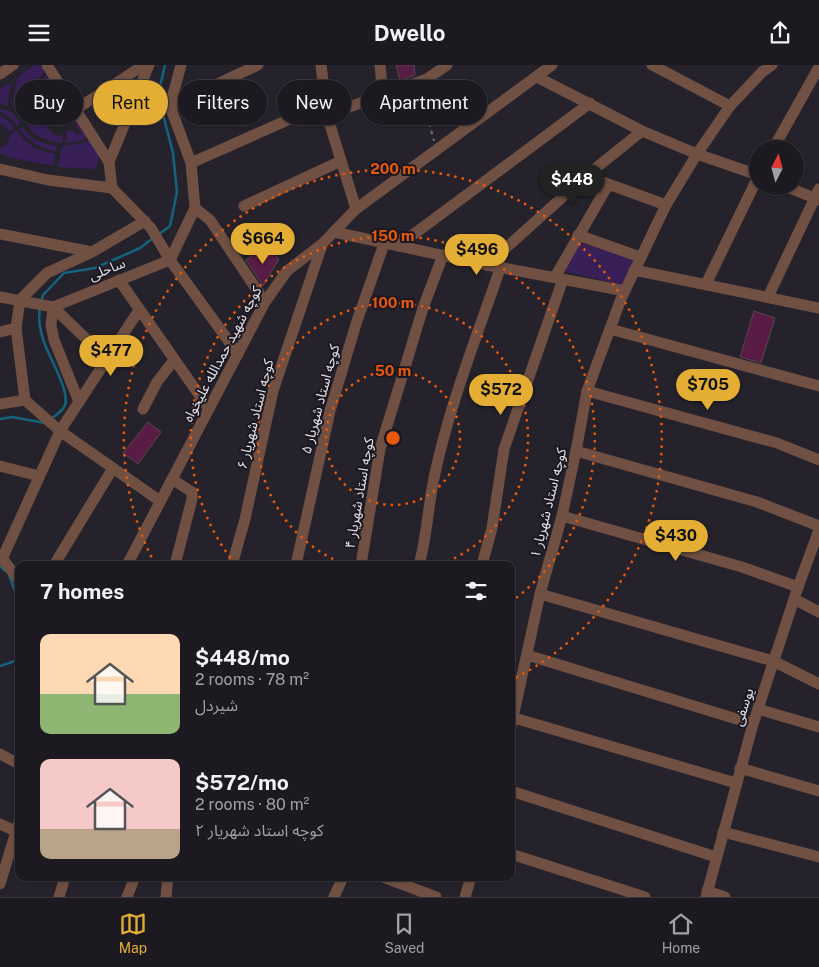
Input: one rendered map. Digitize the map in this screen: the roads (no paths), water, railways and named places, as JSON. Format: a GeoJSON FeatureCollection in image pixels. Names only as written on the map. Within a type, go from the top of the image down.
{"type":"FeatureCollection","features":[{"type":"Feature","properties":{"kind":"street"},"geometry":{"type":"LineString","coordinates":[[0,74],[13,65]]}},
{"type":"Feature","properties":{"kind":"street"},"geometry":{"type":"LineString","coordinates":[[47,65],[56,80]]}},
{"type":"Feature","properties":{"kind":"street"},"geometry":{"type":"LineString","coordinates":[[83,105],[144,65]]}},
{"type":"Feature","properties":{"kind":"street"},"geometry":{"type":"LineString","coordinates":[[109,162],[149,65]]}},
{"type":"Feature","properties":{"kind":"street"},"geometry":{"type":"LineString","coordinates":[[170,259],[195,208],[191,163],[170,106],[181,65]]}},
{"type":"Feature","properties":{"kind":"street"},"geometry":{"type":"LineString","coordinates":[[170,106],[258,65]]}},
{"type":"Feature","properties":{"kind":"street"},"geometry":{"type":"LineString","coordinates":[[321,65],[323,80]]}},
{"type":"Feature","properties":{"kind":"street"},"geometry":{"type":"LineString","coordinates":[[380,65],[382,80]]}},
{"type":"Feature","properties":{"kind":"street"},"geometry":{"type":"LineString","coordinates":[[424,80],[447,65]]}},
{"type":"Feature","properties":{"kind":"street","name":"کوچه شهید حمدالله علیخواه"},"geometry":{"type":"LineString","coordinates":[[129,561],[265,301],[287,271],[322,245],[356,209],[552,65]]}},
{"type":"Feature","properties":{"kind":"street"},"geometry":{"type":"LineString","coordinates":[[652,65],[730,106]]}},
{"type":"Feature","properties":{"kind":"street","name":"کوچه استاد شهریار ۱"},"geometry":{"type":"LineString","coordinates":[[515,707],[540,594],[562,516],[587,391],[625,291],[666,205],[697,154],[730,106],[772,65]]}},
{"type":"Feature","properties":{"kind":"street"},"geometry":{"type":"LineString","coordinates":[[778,140],[819,67]]}},
{"type":"Feature","properties":{"kind":"street"},"geometry":{"type":"LineString","coordinates":[[536,77],[642,131],[749,173]]}},
{"type":"Feature","properties":{"kind":"street"},"geometry":{"type":"LineString","coordinates":[[398,246],[590,103]]}},
{"type":"Feature","properties":{"kind":"street"},"geometry":{"type":"LineString","coordinates":[[83,122],[109,162],[112,188],[148,225],[238,354]]}},
{"type":"Feature","properties":{"kind":"street"},"geometry":{"type":"LineString","coordinates":[[191,163],[287,125]]}},
{"type":"Feature","properties":{"kind":"street"},"geometry":{"type":"LineString","coordinates":[[331,125],[356,209]]}},
{"type":"Feature","properties":{"kind":"street"},"geometry":{"type":"LineString","coordinates":[[487,265],[586,176],[642,131]]}},
{"type":"Feature","properties":{"kind":"street"},"geometry":{"type":"LineString","coordinates":[[244,206],[341,161]]}},
{"type":"Feature","properties":{"kind":"street"},"geometry":{"type":"LineString","coordinates":[[0,169],[48,180],[112,188]]}},
{"type":"Feature","properties":{"kind":"street"},"geometry":{"type":"LineString","coordinates":[[586,176],[666,205]]}},
{"type":"Feature","properties":{"kind":"street"},"geometry":{"type":"LineString","coordinates":[[483,561],[492,528],[504,449],[559,278],[578,235],[608,185]]}},
{"type":"Feature","properties":{"kind":"street"},"geometry":{"type":"LineString","coordinates":[[768,297],[817,196],[804,192]]}},
{"type":"Feature","properties":{"kind":"street"},"geometry":{"type":"LineString","coordinates":[[706,284],[749,195]]}},
{"type":"Feature","properties":{"kind":"street"},"geometry":{"type":"LineString","coordinates":[[195,208],[210,221],[265,301]]}},
{"type":"Feature","properties":{"kind":"street"},"geometry":{"type":"LineString","coordinates":[[148,225],[47,273],[21,300],[16,328],[25,400],[60,431],[160,501]]}},
{"type":"Feature","properties":{"kind":"street"},"geometry":{"type":"LineString","coordinates":[[334,233],[625,291]]}},
{"type":"Feature","properties":{"kind":"street"},"geometry":{"type":"LineString","coordinates":[[0,234],[92,252]]}},
{"type":"Feature","properties":{"kind":"street"},"geometry":{"type":"LineString","coordinates":[[578,235],[640,257]]}},
{"type":"Feature","properties":{"kind":"street","name":"کوچه استاد شهریار ۵"},"geometry":{"type":"LineString","coordinates":[[297,561],[330,411],[356,324],[384,243]]}},
{"type":"Feature","properties":{"kind":"street","name":"کوچه استاد شهریار ۶"},"geometry":{"type":"LineString","coordinates":[[233,561],[245,519],[273,391],[322,245]]}},
{"type":"Feature","properties":{"kind":"street","name":"کوچه استاد شهریار ۴"},"geometry":{"type":"LineString","coordinates":[[362,561],[380,449],[423,308],[443,255]]}},
{"type":"Feature","properties":{"kind":"street","name":"ساحلی"},"geometry":{"type":"LineString","coordinates":[[53,307],[170,259]]}},
{"type":"Feature","properties":{"kind":"street"},"geometry":{"type":"LineString","coordinates":[[420,561],[434,479],[452,405],[501,266]]}},
{"type":"Feature","properties":{"kind":"street"},"geometry":{"type":"LineString","coordinates":[[634,270],[819,308]]}},
{"type":"Feature","properties":{"kind":"street"},"geometry":{"type":"LineString","coordinates":[[119,280],[209,409]]}},
{"type":"Feature","properties":{"kind":"street"},"geometry":{"type":"LineString","coordinates":[[0,297],[53,307],[107,359]]}},
{"type":"Feature","properties":{"kind":"street"},"geometry":{"type":"LineString","coordinates":[[53,307],[51,325],[54,340],[79,402]]}},
{"type":"Feature","properties":{"kind":"street"},"geometry":{"type":"LineString","coordinates":[[15,575],[1,557],[60,431],[139,310]]}},
{"type":"Feature","properties":{"kind":"street"},"geometry":{"type":"LineString","coordinates":[[0,332],[16,328]]}},
{"type":"Feature","properties":{"kind":"street"},"geometry":{"type":"LineString","coordinates":[[610,329],[819,386]]}},
{"type":"Feature","properties":{"kind":"street"},"geometry":{"type":"LineString","coordinates":[[143,409],[158,382],[174,360]]}},
{"type":"Feature","properties":{"kind":"street"},"geometry":{"type":"LineString","coordinates":[[587,391],[777,443],[819,459]]}},
{"type":"Feature","properties":{"kind":"street"},"geometry":{"type":"LineString","coordinates":[[0,404],[25,400]]}},
{"type":"Feature","properties":{"kind":"street"},"geometry":{"type":"LineString","coordinates":[[576,451],[757,502],[819,526]]}},
{"type":"Feature","properties":{"kind":"street"},"geometry":{"type":"LineString","coordinates":[[0,466],[39,476]]}},
{"type":"Feature","properties":{"kind":"street"},"geometry":{"type":"LineString","coordinates":[[56,561],[113,468]]}},
{"type":"Feature","properties":{"kind":"street"},"geometry":{"type":"LineString","coordinates":[[172,479],[192,492],[192,499],[176,561]]}},
{"type":"Feature","properties":{"kind":"street"},"geometry":{"type":"LineString","coordinates":[[562,516],[742,567],[798,587]]}},
{"type":"Feature","properties":{"kind":"street","name":"یوسفی"},"geometry":{"type":"LineString","coordinates":[[706,894],[752,724],[798,587],[818,537]]}},
{"type":"Feature","properties":{"kind":"street"},"geometry":{"type":"LineString","coordinates":[[540,594],[773,661],[819,684]]}},
{"type":"Feature","properties":{"kind":"street"},"geometry":{"type":"LineString","coordinates":[[794,599],[819,612]]}},
{"type":"Feature","properties":{"kind":"street"},"geometry":{"type":"LineString","coordinates":[[527,655],[752,724]]}},
{"type":"Feature","properties":{"kind":"street"},"geometry":{"type":"LineString","coordinates":[[758,709],[819,727]]}},
{"type":"Feature","properties":{"kind":"street"},"geometry":{"type":"LineString","coordinates":[[515,721],[736,783]]}},
{"type":"Feature","properties":{"kind":"street"},"geometry":{"type":"LineString","coordinates":[[0,754],[15,762]]}},
{"type":"Feature","properties":{"kind":"street"},"geometry":{"type":"LineString","coordinates":[[740,768],[819,791]]}},
{"type":"Feature","properties":{"kind":"street"},"geometry":{"type":"LineString","coordinates":[[515,792],[716,857]]}},
{"type":"Feature","properties":{"kind":"street"},"geometry":{"type":"LineString","coordinates":[[0,825],[15,826]]}},
{"type":"Feature","properties":{"kind":"street"},"geometry":{"type":"LineString","coordinates":[[723,832],[819,857]]}},
{"type":"Feature","properties":{"kind":"street"},"geometry":{"type":"LineString","coordinates":[[0,884],[15,833]]}},
{"type":"Feature","properties":{"kind":"street"},"geometry":{"type":"LineString","coordinates":[[515,855],[645,897]]}},
{"type":"Feature","properties":{"kind":"street"},"geometry":{"type":"LineString","coordinates":[[59,897],[65,881]]}},
{"type":"Feature","properties":{"kind":"street"},"geometry":{"type":"LineString","coordinates":[[127,897],[133,881]]}},
{"type":"Feature","properties":{"kind":"street"},"geometry":{"type":"LineString","coordinates":[[166,897],[168,881]]}},
{"type":"Feature","properties":{"kind":"street"},"geometry":{"type":"LineString","coordinates":[[334,897],[341,881]]}},
{"type":"Feature","properties":{"kind":"street"},"geometry":{"type":"LineString","coordinates":[[394,881],[436,897]]}},
{"type":"Feature","properties":{"kind":"street"},"geometry":{"type":"LineString","coordinates":[[465,897],[471,881]]}},
{"type":"Feature","properties":{"kind":"street"},"geometry":{"type":"LineString","coordinates":[[706,894],[725,897]]}},
{"type":"Feature","properties":{"kind":"waterway"},"geometry":{"type":"LineString","coordinates":[[159,234],[170,226],[177,192],[173,153],[158,95],[165,65]]}},
{"type":"Feature","properties":{"kind":"waterway"},"geometry":{"type":"LineString","coordinates":[[41,302],[43,295],[64,273],[95,268],[140,248],[153,238]]}},
{"type":"Feature","properties":{"kind":"waterway"},"geometry":{"type":"LineString","coordinates":[[40,308],[40,329],[65,391],[66,399],[63,409],[52,418]]}},
{"type":"Feature","properties":{"kind":"waterway"},"geometry":{"type":"LineString","coordinates":[[0,419],[12,417],[45,423]]}},
{"type":"Feature","properties":{"kind":"waterway"},"geometry":{"type":"LineString","coordinates":[[0,566],[5,571]]}},
{"type":"Feature","properties":{"kind":"waterway"},"geometry":{"type":"LineString","coordinates":[[9,575],[15,591]]}},
{"type":"Feature","properties":{"kind":"waterway"},"geometry":{"type":"LineString","coordinates":[[0,666],[15,661]]}}]}
